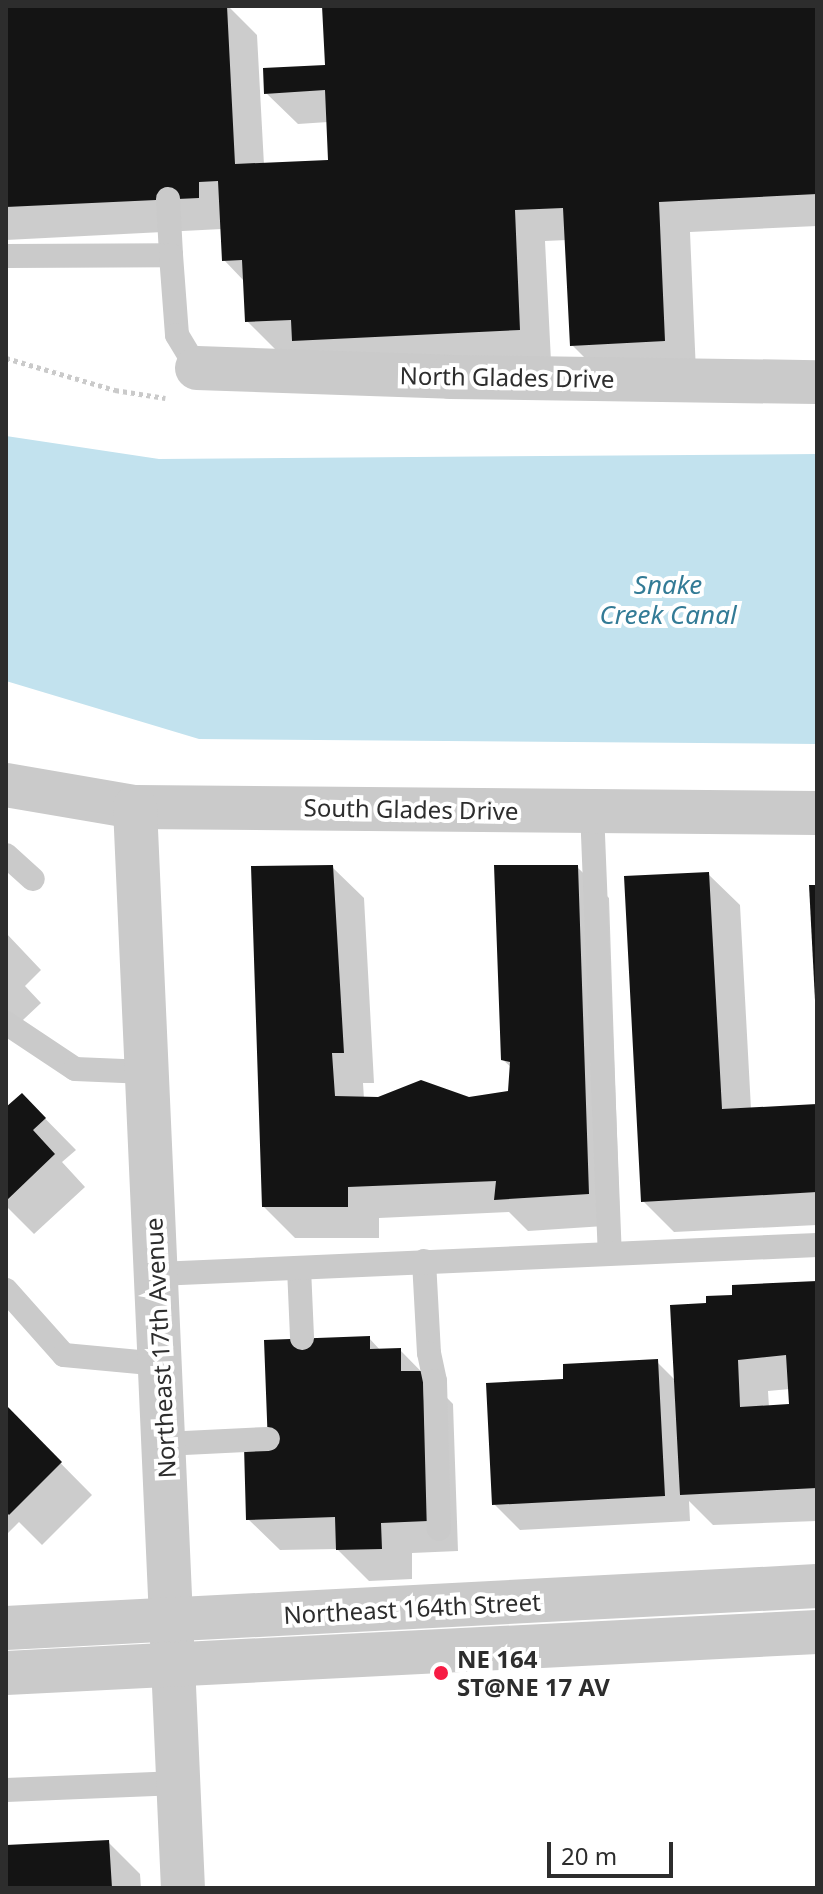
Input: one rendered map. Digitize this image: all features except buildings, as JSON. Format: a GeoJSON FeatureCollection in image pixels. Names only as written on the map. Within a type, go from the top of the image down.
{"type":"FeatureCollection","features":[{"type":"Feature","properties":{"kind":"street","name":"North Glades Drive"},"geometry":{"type":"LineString","coordinates":[[197,368],[450,377],[817,382]]}},
{"type":"Feature","properties":{"kind":"street","name":"South Glades Drive"},"geometry":{"type":"LineString","coordinates":[[6,785],[135,807],[817,813]]}},
{"type":"Feature","properties":{"kind":"street","name":"Northeast 17th Avenue"},"geometry":{"type":"LineString","coordinates":[[135,807],[183,1888]]}},
{"type":"Feature","properties":{"kind":"street","name":"Northeast 164th Street"},"geometry":{"type":"LineString","coordinates":[[6,1628],[817,1586]]}},
{"type":"Feature","properties":{"kind":"street","name":"Northeast 164th Street"},"geometry":{"type":"LineString","coordinates":[[6,1673],[817,1632]]}},
{"type":"Feature","properties":{"kind":"lane"},"geometry":{"type":"LineString","coordinates":[[168,199],[177,335],[197,368]]}},
{"type":"Feature","properties":{"kind":"lane"},"geometry":{"type":"LineString","coordinates":[[6,256],[171,255]]}},
{"type":"Feature","properties":{"kind":"lane"},"geometry":{"type":"LineString","coordinates":[[592,810],[610,1253]]}},
{"type":"Feature","properties":{"kind":"lane"},"geometry":{"type":"LineString","coordinates":[[6,855],[33,879]]}},
{"type":"Feature","properties":{"kind":"lane"},"geometry":{"type":"LineString","coordinates":[[6,1023],[75,1069],[147,1072]]}},
{"type":"Feature","properties":{"kind":"lane"},"geometry":{"type":"LineString","coordinates":[[157,1274],[817,1245]]}},
{"type":"Feature","properties":{"kind":"lane"},"geometry":{"type":"LineString","coordinates":[[424,1261],[431,1434],[439,1529]]}},
{"type":"Feature","properties":{"kind":"lane"},"geometry":{"type":"LineString","coordinates":[[299,1268],[302,1338]]}},
{"type":"Feature","properties":{"kind":"lane"},"geometry":{"type":"LineString","coordinates":[[6,1290],[64,1355],[161,1364]]}},
{"type":"Feature","properties":{"kind":"lane"},"geometry":{"type":"LineString","coordinates":[[164,1444],[268,1439]]}},
{"type":"Feature","properties":{"kind":"lane"},"geometry":{"type":"LineString","coordinates":[[6,1790],[179,1783]]}},
{"type":"Feature","properties":{"kind":"water","name":"Snake Creek Canal"},"geometry":{"type":"Polygon","coordinates":[[[6,436],[159,459],[817,454],[817,744],[199,739],[6,681],[6,436]]]}},
{"type":"Feature","properties":{"kind":"place","name":"NE 164 ST@NE 17 AV"},"geometry":{"type":"Point","coordinates":[441,1673]}}]}
